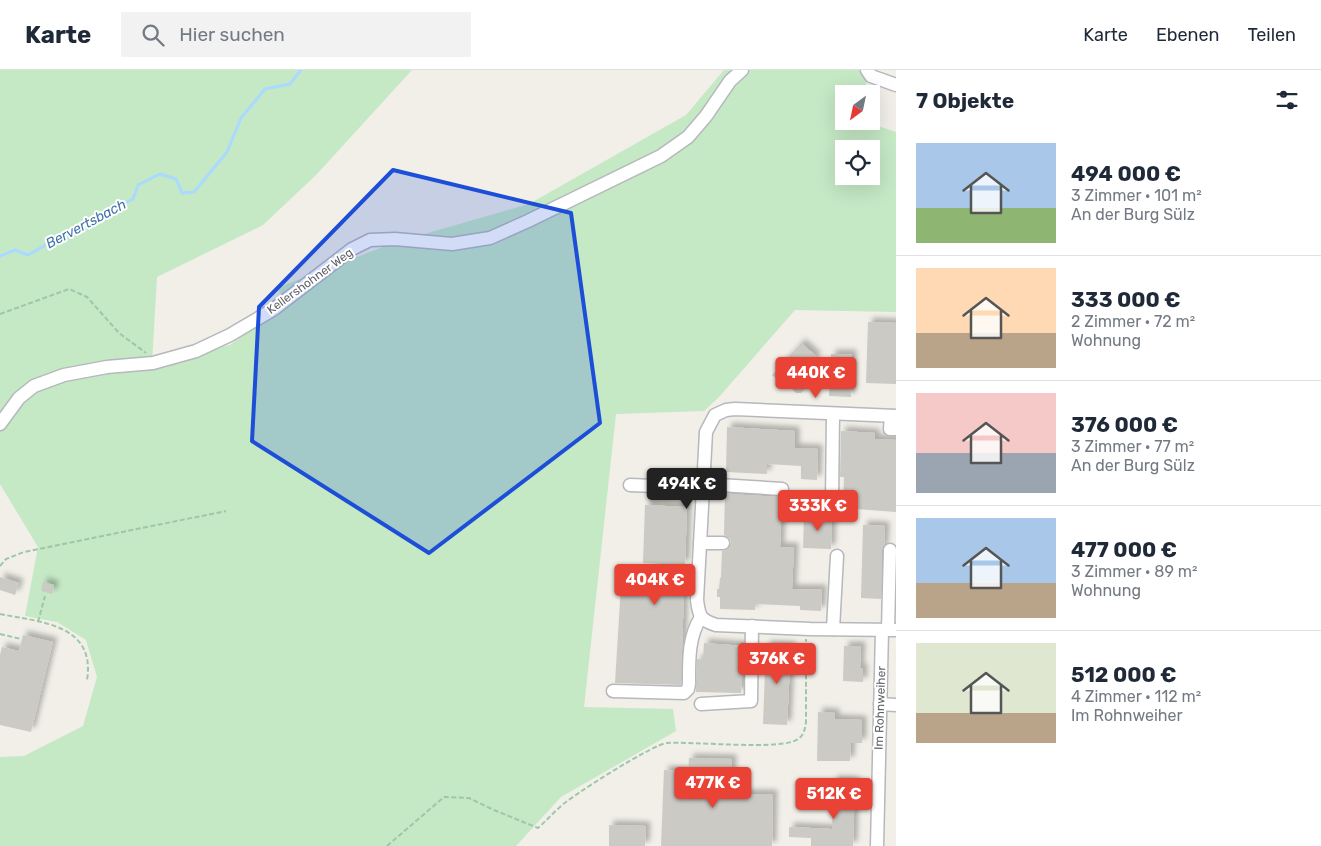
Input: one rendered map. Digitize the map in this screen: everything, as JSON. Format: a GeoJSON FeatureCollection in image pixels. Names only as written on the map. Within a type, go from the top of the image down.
{"type":"FeatureCollection","features":[{"type":"Feature","properties":{"kind":"street","name":"Kellershohner Weg"},"geometry":{"type":"LineString","coordinates":[[0,424],[19,398],[34,386],[64,375],[153,363],[196,351],[230,335],[274,309],[352,250],[370,240],[395,239],[452,244],[490,238],[528,221],[660,156],[688,136],[706,116],[730,81],[742,70]]}},
{"type":"Feature","properties":{"kind":"street"},"geometry":{"type":"LineString","coordinates":[[866,70],[871,76],[896,85]]}},
{"type":"Feature","properties":{"kind":"street"},"geometry":{"type":"LineString","coordinates":[[889,630],[716,625],[707,622],[701,617],[697,600],[706,432],[715,415],[726,410],[735,409],[894,416],[890,429],[896,429]]}},
{"type":"Feature","properties":{"kind":"street"},"geometry":{"type":"LineString","coordinates":[[832,501],[833,414]]}},
{"type":"Feature","properties":{"kind":"street"},"geometry":{"type":"LineString","coordinates":[[630,485],[782,489]]}},
{"type":"Feature","properties":{"kind":"street"},"geometry":{"type":"LineString","coordinates":[[700,543],[723,543]]}},
{"type":"Feature","properties":{"kind":"street","name":"Im Rohnweiher"},"geometry":{"type":"LineString","coordinates":[[877,846],[880,704],[889,630],[890,550]]}},
{"type":"Feature","properties":{"kind":"street"},"geometry":{"type":"LineString","coordinates":[[833,629],[837,556]]}},
{"type":"Feature","properties":{"kind":"street"},"geometry":{"type":"LineString","coordinates":[[613,691],[684,693],[688,689],[689,684],[691,642],[694,628],[701,617]]}},
{"type":"Feature","properties":{"kind":"street"},"geometry":{"type":"LineString","coordinates":[[701,704],[750,700],[752,626]]}},
{"type":"Feature","properties":{"kind":"street"},"geometry":{"type":"LineString","coordinates":[[880,704],[896,705]]}},
{"type":"Feature","properties":{"kind":"path"},"geometry":{"type":"LineString","coordinates":[[0,314],[69,289],[87,296],[119,333],[143,350],[153,363]]}},
{"type":"Feature","properties":{"kind":"path"},"geometry":{"type":"LineString","coordinates":[[0,566],[6,559],[24,552],[226,511]]}},
{"type":"Feature","properties":{"kind":"path"},"geometry":{"type":"LineString","coordinates":[[38,622],[44,596]]}},
{"type":"Feature","properties":{"kind":"path"},"geometry":{"type":"LineString","coordinates":[[0,614],[60,627],[74,635],[83,648],[89,667],[87,680]]}},
{"type":"Feature","properties":{"kind":"path"},"geometry":{"type":"LineString","coordinates":[[387,846],[444,797],[469,798],[538,828],[560,806],[588,786],[663,743],[688,741],[723,745],[779,744],[798,740],[804,733],[806,722],[806,629]]}},
{"type":"Feature","properties":{"kind":"path"},"geometry":{"type":"LineString","coordinates":[[0,634],[21,639]]}},
{"type":"Feature","properties":{"kind":"highlighted area"},"geometry":{"type":"Polygon","coordinates":[[[393,170],[571,213],[600,423],[429,553],[252,441],[259,307],[393,170]]]}},
{"type":"Feature","properties":{"kind":"green space"},"geometry":{"type":"Polygon","coordinates":[[[0,70],[412,70],[317,174],[263,225],[157,277],[152,362],[230,345],[288,304],[277,288],[393,243],[529,204],[686,115],[724,70],[860,70],[867,80],[866,85],[835,85],[835,130],[880,130],[880,126],[896,132],[896,312],[795,310],[719,397],[704,411],[616,414],[584,707],[673,709],[676,731],[561,797],[516,846],[0,846],[0,757],[24,756],[83,726],[97,677],[86,640],[57,622],[25,616],[38,547],[0,484],[0,70]]]}},
{"type":"Feature","properties":{"kind":"building"},"geometry":{"type":"Polygon","coordinates":[[[868,322],[896,323],[896,384],[866,383],[868,322]]]}},
{"type":"Feature","properties":{"kind":"building"},"geometry":{"type":"Polygon","coordinates":[[[801,343],[817,357],[812,362],[822,370],[801,393],[796,393],[790,387],[788,389],[772,375],[801,343]]]}},
{"type":"Feature","properties":{"kind":"building"},"geometry":{"type":"Polygon","coordinates":[[[831,354],[852,354],[851,397],[829,396],[831,354]]]}},
{"type":"Feature","properties":{"kind":"building"},"geometry":{"type":"Polygon","coordinates":[[[727,427],[795,431],[795,448],[818,449],[817,480],[801,479],[801,466],[767,464],[767,474],[726,472],[727,427]]]}},
{"type":"Feature","properties":{"kind":"building"},"geometry":{"type":"Polygon","coordinates":[[[841,431],[875,433],[875,439],[896,440],[896,512],[843,508],[844,477],[840,477],[841,431]]]}},
{"type":"Feature","properties":{"kind":"building"},"geometry":{"type":"Polygon","coordinates":[[[725,494],[782,497],[780,547],[794,547],[792,589],[822,589],[821,611],[800,610],[800,606],[755,604],[755,610],[720,609],[720,597],[717,597],[717,589],[719,589],[721,578],[722,551],[727,550],[731,543],[730,539],[724,535],[725,494]]]}},
{"type":"Feature","properties":{"kind":"building"},"geometry":{"type":"Polygon","coordinates":[[[645,505],[687,507],[685,565],[676,564],[675,587],[684,587],[681,685],[615,683],[621,585],[662,587],[663,564],[643,563],[645,505]]]}},
{"type":"Feature","properties":{"kind":"building"},"geometry":{"type":"Polygon","coordinates":[[[804,516],[832,517],[831,549],[803,548],[804,516]]]}},
{"type":"Feature","properties":{"kind":"building"},"geometry":{"type":"Polygon","coordinates":[[[863,525],[885,526],[882,550],[881,599],[861,598],[863,525]]]}},
{"type":"Feature","properties":{"kind":"building"},"geometry":{"type":"Polygon","coordinates":[[[0,577],[19,583],[15,595],[0,590],[0,577]]]}},
{"type":"Feature","properties":{"kind":"building"},"geometry":{"type":"Polygon","coordinates":[[[43,582],[54,585],[52,594],[41,591],[43,582]]]}},
{"type":"Feature","properties":{"kind":"building"},"geometry":{"type":"Polygon","coordinates":[[[23,635],[53,642],[31,732],[0,725],[0,655],[2,647],[19,651],[23,635]]]}},
{"type":"Feature","properties":{"kind":"building"},"geometry":{"type":"Polygon","coordinates":[[[704,643],[744,646],[741,693],[696,692],[697,659],[703,659],[704,643]]]}},
{"type":"Feature","properties":{"kind":"building"},"geometry":{"type":"Polygon","coordinates":[[[766,645],[791,646],[787,725],[763,724],[766,645]]]}},
{"type":"Feature","properties":{"kind":"building"},"geometry":{"type":"Polygon","coordinates":[[[844,646],[861,646],[860,668],[863,668],[863,682],[843,681],[844,646]]]}},
{"type":"Feature","properties":{"kind":"building"},"geometry":{"type":"Polygon","coordinates":[[[818,712],[835,713],[835,719],[862,720],[862,743],[851,743],[850,761],[817,761],[818,712]]]}},
{"type":"Feature","properties":{"kind":"building"},"geometry":{"type":"Polygon","coordinates":[[[689,758],[732,759],[731,794],[773,794],[772,846],[661,846],[664,770],[688,772],[689,758]]]}},
{"type":"Feature","properties":{"kind":"building"},"geometry":{"type":"Polygon","coordinates":[[[833,780],[855,781],[853,846],[811,846],[811,838],[789,837],[789,827],[832,829],[833,780]]]}},
{"type":"Feature","properties":{"kind":"building"},"geometry":{"type":"Polygon","coordinates":[[[609,825],[646,826],[645,846],[609,846],[609,825]]]}},
{"type":"Feature","properties":{"kind":"waterway","name":"Bervertsbach"},"geometry":{"type":"LineString","coordinates":[[0,256],[15,250],[28,255],[79,226],[133,199],[138,185],[160,174],[176,179],[182,193],[194,192],[227,152],[241,118],[265,89],[290,84],[301,70]]}}]}
